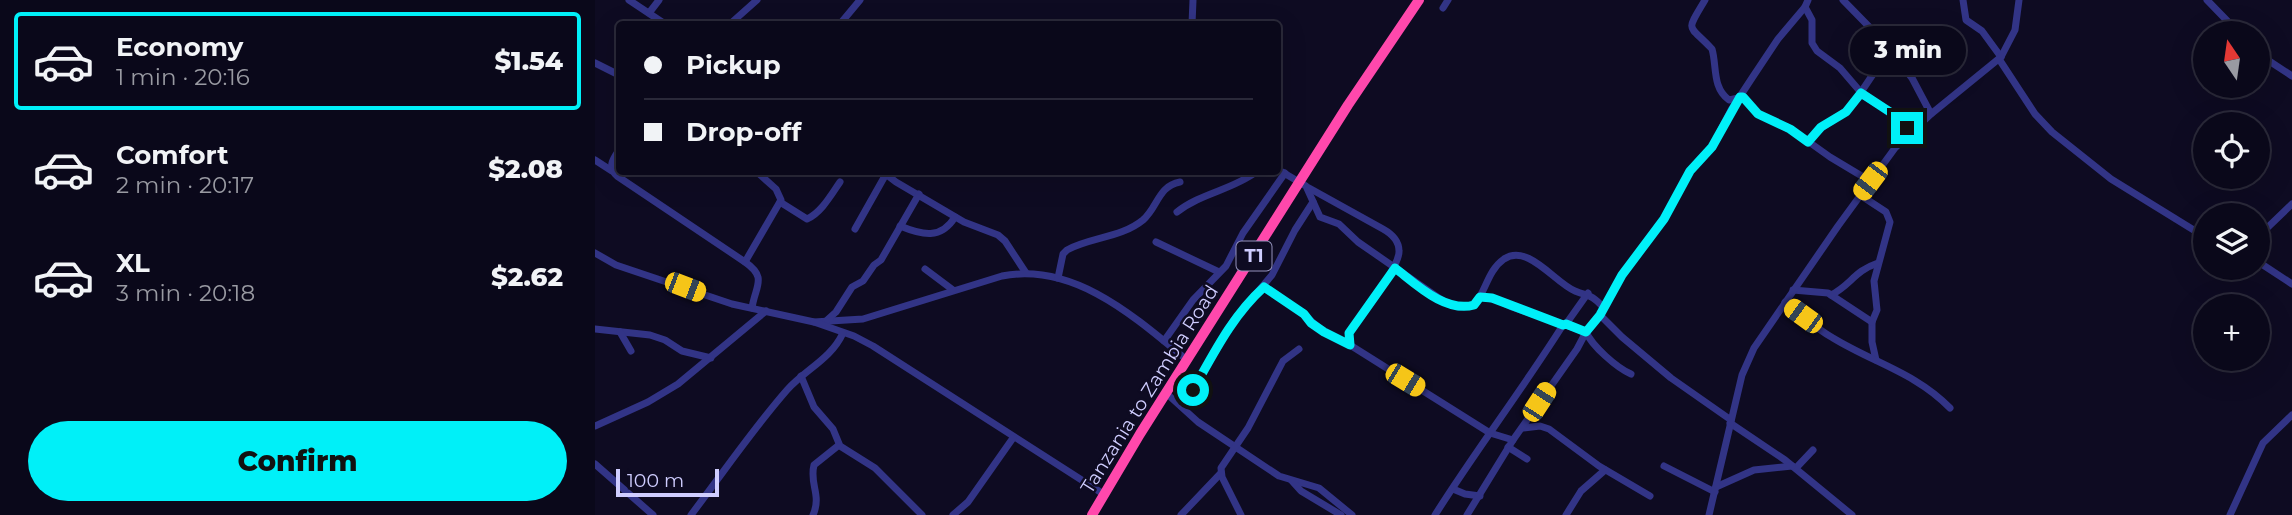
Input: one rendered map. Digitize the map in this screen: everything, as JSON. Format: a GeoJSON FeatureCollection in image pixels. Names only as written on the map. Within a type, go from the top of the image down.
{"type":"FeatureCollection","features":[{"type":"Feature","properties":{"kind":"highway","name":"Tanzania to Zambia Road"},"geometry":{"type":"LineString","coordinates":[[1092,515],[1187,360],[1304,185],[1354,95],[1419,0]]}},
{"type":"Feature","properties":{"kind":"street"},"geometry":{"type":"LineString","coordinates":[[629,0],[661,21]]}},
{"type":"Feature","properties":{"kind":"street"},"geometry":{"type":"LineString","coordinates":[[649,13],[659,0]]}},
{"type":"Feature","properties":{"kind":"street"},"geometry":{"type":"LineString","coordinates":[[733,21],[757,0]]}},
{"type":"Feature","properties":{"kind":"street"},"geometry":{"type":"LineString","coordinates":[[842,21],[860,0]]}},
{"type":"Feature","properties":{"kind":"street"},"geometry":{"type":"LineString","coordinates":[[1192,21],[1193,0]]}},
{"type":"Feature","properties":{"kind":"street"},"geometry":{"type":"LineString","coordinates":[[1705,0],[1694,17],[1693,32],[1712,49],[1717,82],[1723,96],[1729,100],[1743,97],[1758,114],[1790,129],[1870,181]]}},
{"type":"Feature","properties":{"kind":"street"},"geometry":{"type":"LineString","coordinates":[[1843,0],[1890,49],[1917,86],[1931,114]]}},
{"type":"Feature","properties":{"kind":"street"},"geometry":{"type":"LineString","coordinates":[[1963,0],[1966,20],[1982,31],[2035,114],[2052,132],[2111,179],[2193,230]]}},
{"type":"Feature","properties":{"kind":"street"},"geometry":{"type":"LineString","coordinates":[[1709,515],[1744,367],[1784,302],[1895,148],[1931,114],[2000,58],[2015,30],[2019,0]]}},
{"type":"Feature","properties":{"kind":"street"},"geometry":{"type":"LineString","coordinates":[[2207,0],[2227,21]]}},
{"type":"Feature","properties":{"kind":"street"},"geometry":{"type":"LineString","coordinates":[[1467,515],[1511,443],[1602,311],[1622,275],[1664,219],[1690,171],[1712,147],[1740,97],[1778,39],[1806,3]]}},
{"type":"Feature","properties":{"kind":"street"},"geometry":{"type":"LineString","coordinates":[[1806,3],[1812,20],[1812,46],[1848,76],[1861,93],[1912,131]]}},
{"type":"Feature","properties":{"kind":"street"},"geometry":{"type":"LineString","coordinates":[[1808,142],[1821,127],[1846,112],[1890,49]]}},
{"type":"Feature","properties":{"kind":"street"},"geometry":{"type":"LineString","coordinates":[[2270,62],[2292,76]]}},
{"type":"Feature","properties":{"kind":"street"},"geometry":{"type":"LineString","coordinates":[[595,63],[616,74]]}},
{"type":"Feature","properties":{"kind":"street"},"geometry":{"type":"LineString","coordinates":[[612,171],[611,165],[616,156]]}},
{"type":"Feature","properties":{"kind":"street"},"geometry":{"type":"LineString","coordinates":[[595,160],[616,174]]}},
{"type":"Feature","properties":{"kind":"street"},"geometry":{"type":"LineString","coordinates":[[1281,171],[1390,233],[1399,250],[1395,268],[1349,333],[1350,345]]}},
{"type":"Feature","properties":{"kind":"street"},"geometry":{"type":"LineString","coordinates":[[618,175],[758,273],[760,278],[752,309]]}},
{"type":"Feature","properties":{"kind":"street"},"geometry":{"type":"LineString","coordinates":[[760,175],[776,189],[781,202],[807,219],[829,199],[839,182]]}},
{"type":"Feature","properties":{"kind":"street"},"geometry":{"type":"LineString","coordinates":[[855,229],[884,175]]}},
{"type":"Feature","properties":{"kind":"street"},"geometry":{"type":"LineString","coordinates":[[888,175],[955,217],[1001,238],[1026,273]]}},
{"type":"Feature","properties":{"kind":"street"},"geometry":{"type":"LineString","coordinates":[[1177,212],[1195,199],[1226,188],[1250,175]]}},
{"type":"Feature","properties":{"kind":"street"},"geometry":{"type":"LineString","coordinates":[[1164,341],[1192,300],[1229,261],[1279,175]]}},
{"type":"Feature","properties":{"kind":"street"},"geometry":{"type":"LineString","coordinates":[[1058,278],[1063,254],[1067,250],[1133,226],[1150,212],[1165,187],[1179,182]]}},
{"type":"Feature","properties":{"kind":"street"},"geometry":{"type":"LineString","coordinates":[[1304,185],[1320,218],[1339,224],[1358,242],[1430,294],[1456,307],[1474,305],[1495,269],[1506,258],[1516,255],[1535,262],[1576,292],[1588,293],[1622,337],[1671,378],[1794,467],[1852,515]]}},
{"type":"Feature","properties":{"kind":"street"},"geometry":{"type":"LineString","coordinates":[[825,321],[836,312],[852,287],[863,281],[880,261],[919,194]]}},
{"type":"Feature","properties":{"kind":"street"},"geometry":{"type":"LineString","coordinates":[[1860,195],[1889,216],[1890,227],[1878,263],[1874,289],[1877,310],[1872,322],[1872,342],[1876,360]]}},
{"type":"Feature","properties":{"kind":"street"},"geometry":{"type":"LineString","coordinates":[[745,262],[781,202]]}},
{"type":"Feature","properties":{"kind":"street"},"geometry":{"type":"LineString","coordinates":[[1181,406],[1233,321],[1245,304],[1264,287],[1313,202]]}},
{"type":"Feature","properties":{"kind":"street"},"geometry":{"type":"LineString","coordinates":[[2270,225],[2292,204]]}},
{"type":"Feature","properties":{"kind":"street"},"geometry":{"type":"LineString","coordinates":[[901,226],[920,234],[933,234],[943,230],[955,217]]}},
{"type":"Feature","properties":{"kind":"street"},"geometry":{"type":"LineString","coordinates":[[1156,242],[1219,272]]}},
{"type":"Feature","properties":{"kind":"street"},"geometry":{"type":"LineString","coordinates":[[595,253],[616,265],[732,304],[814,322],[873,346],[1105,495]]}},
{"type":"Feature","properties":{"kind":"street"},"geometry":{"type":"LineString","coordinates":[[1831,295],[1840,290],[1855,274],[1878,263]]}},
{"type":"Feature","properties":{"kind":"street"},"geometry":{"type":"LineString","coordinates":[[925,270],[953,290]]}},
{"type":"Feature","properties":{"kind":"street"},"geometry":{"type":"LineString","coordinates":[[2270,270],[2292,284]]}},
{"type":"Feature","properties":{"kind":"street"},"geometry":{"type":"LineString","coordinates":[[814,322],[863,319],[1002,276],[1026,273],[1058,278],[1099,295],[1124,310],[1187,360]]}},
{"type":"Feature","properties":{"kind":"street"},"geometry":{"type":"LineString","coordinates":[[1264,287],[1304,314],[1324,332],[1350,345],[1490,433],[1511,443],[1527,459]]}},
{"type":"Feature","properties":{"kind":"street"},"geometry":{"type":"LineString","coordinates":[[1793,290],[1831,295],[1872,322]]}},
{"type":"Feature","properties":{"kind":"street"},"geometry":{"type":"LineString","coordinates":[[1435,515],[1588,293]]}},
{"type":"Feature","properties":{"kind":"street"},"geometry":{"type":"LineString","coordinates":[[1480,297],[1498,300],[1586,332],[1594,346],[1616,366],[1631,374]]}},
{"type":"Feature","properties":{"kind":"street"},"geometry":{"type":"LineString","coordinates":[[1784,302],[1822,332],[1917,380],[1935,392],[1950,408]]}},
{"type":"Feature","properties":{"kind":"street"},"geometry":{"type":"LineString","coordinates":[[595,426],[666,393],[766,311]]}},
{"type":"Feature","properties":{"kind":"street"},"geometry":{"type":"LineString","coordinates":[[595,329],[658,338],[682,351],[711,358]]}},
{"type":"Feature","properties":{"kind":"street"},"geometry":{"type":"LineString","coordinates":[[620,332],[631,351]]}},
{"type":"Feature","properties":{"kind":"street"},"geometry":{"type":"LineString","coordinates":[[691,515],[751,432],[801,376],[831,353],[843,333]]}},
{"type":"Feature","properties":{"kind":"street"},"geometry":{"type":"LineString","coordinates":[[1181,515],[1221,472],[1225,460],[1248,428],[1283,361],[1299,349]]}},
{"type":"Feature","properties":{"kind":"street"},"geometry":{"type":"LineString","coordinates":[[801,376],[817,413],[833,429],[839,445],[875,468],[922,515]]}},
{"type":"Feature","properties":{"kind":"street"},"geometry":{"type":"LineString","coordinates":[[1166,393],[1198,422],[1279,476],[1319,488],[1352,515]]}},
{"type":"Feature","properties":{"kind":"street"},"geometry":{"type":"LineString","coordinates":[[2230,515],[2263,443],[2292,415]]}},
{"type":"Feature","properties":{"kind":"street"},"geometry":{"type":"LineString","coordinates":[[1523,428],[1540,426],[1549,429],[1605,470],[1650,496]]}},
{"type":"Feature","properties":{"kind":"street"},"geometry":{"type":"LineString","coordinates":[[953,515],[968,502],[1013,438]]}},
{"type":"Feature","properties":{"kind":"street"},"geometry":{"type":"LineString","coordinates":[[813,515],[818,499],[812,476],[814,465],[839,445]]}},
{"type":"Feature","properties":{"kind":"street"},"geometry":{"type":"LineString","coordinates":[[1715,489],[1754,470],[1794,467],[1813,450]]}},
{"type":"Feature","properties":{"kind":"street"},"geometry":{"type":"LineString","coordinates":[[595,464],[653,515]]}},
{"type":"Feature","properties":{"kind":"street"},"geometry":{"type":"LineString","coordinates":[[1664,466],[1715,489]]}},
{"type":"Feature","properties":{"kind":"street"},"geometry":{"type":"LineString","coordinates":[[1566,515],[1581,491],[1605,470]]}},
{"type":"Feature","properties":{"kind":"street"},"geometry":{"type":"LineString","coordinates":[[1221,472],[1241,515]]}},
{"type":"Feature","properties":{"kind":"street"},"geometry":{"type":"LineString","coordinates":[[1292,480],[1301,491],[1341,515]]}},
{"type":"Feature","properties":{"kind":"street"},"geometry":{"type":"LineString","coordinates":[[1453,489],[1480,496]]}},
{"type":"Feature","properties":{"kind":"route"},"geometry":{"type":"LineString","coordinates":[[1193,390],[1233,321],[1245,304],[1264,287],[1304,314],[1324,332],[1350,345],[1349,333],[1395,268],[1430,294],[1456,307],[1474,305],[1480,297],[1492,298],[1586,332],[1600,315],[1622,275],[1664,219],[1690,171],[1712,147],[1740,97],[1758,114],[1790,129],[1808,142],[1827,122],[1846,112],[1861,93],[1890,112],[1907,128]]}}]}
